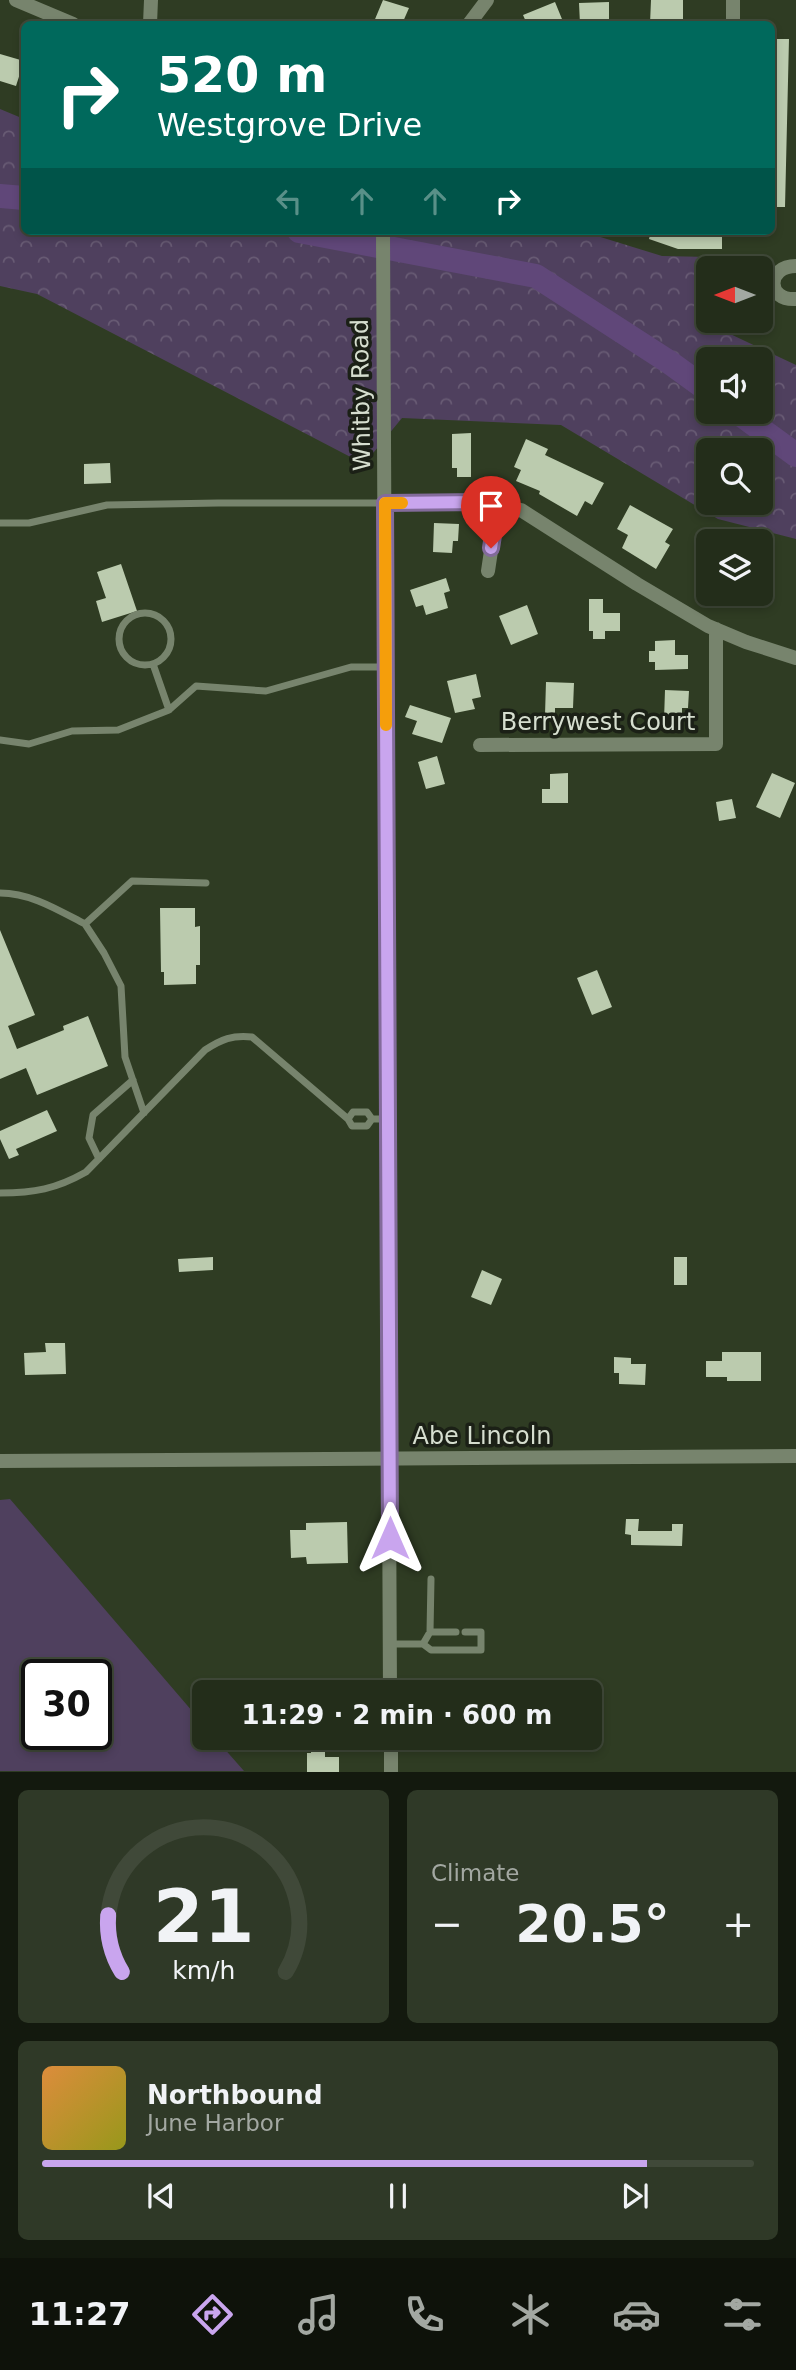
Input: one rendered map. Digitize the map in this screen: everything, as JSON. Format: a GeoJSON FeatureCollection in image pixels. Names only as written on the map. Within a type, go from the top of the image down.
{"type":"FeatureCollection","features":[{"type":"Feature","properties":{"kind":"street"},"geometry":{"type":"LineString","coordinates":[[16,0],[66,21]]}},
{"type":"Feature","properties":{"kind":"street"},"geometry":{"type":"LineString","coordinates":[[150,0],[150,21]]}},
{"type":"Feature","properties":{"kind":"street"},"geometry":{"type":"LineString","coordinates":[[470,21],[487,0]]}},
{"type":"Feature","properties":{"kind":"street"},"geometry":{"type":"LineString","coordinates":[[733,0],[733,21]]}},
{"type":"Feature","properties":{"kind":"street","name":"Whitby Road"},"geometry":{"type":"LineString","coordinates":[[383,235],[390,1680]]}},
{"type":"Feature","properties":{"kind":"street"},"geometry":{"type":"LineString","coordinates":[[796,266],[779,269],[774,277],[776,292],[782,298],[796,299]]}},
{"type":"Feature","properties":{"kind":"street"},"geometry":{"type":"LineString","coordinates":[[385,503],[481,502],[521,510],[637,584],[716,629],[796,658]]}},
{"type":"Feature","properties":{"kind":"street"},"geometry":{"type":"LineString","coordinates":[[488,571],[498,504]]}},
{"type":"Feature","properties":{"kind":"street","name":"Berrywest Court"},"geometry":{"type":"LineString","coordinates":[[480,745],[716,744],[716,629]]}},
{"type":"Feature","properties":{"kind":"street","name":"Abe Lincoln"},"geometry":{"type":"LineString","coordinates":[[0,1461],[796,1456]]}},
{"type":"Feature","properties":{"kind":"street"},"geometry":{"type":"LineString","coordinates":[[391,1750],[391,1772]]}},
{"type":"Feature","properties":{"kind":"lane"},"geometry":{"type":"LineString","coordinates":[[0,523],[29,523],[107,505],[385,503]]}},
{"type":"Feature","properties":{"kind":"lane"},"geometry":{"type":"LineString","coordinates":[[139,613],[156,615],[164,620],[172,636],[167,654],[153,664],[136,664],[123,653],[120,645],[121,629],[125,621],[139,613]]}},
{"type":"Feature","properties":{"kind":"lane"},"geometry":{"type":"LineString","coordinates":[[153,664],[169,710]]}},
{"type":"Feature","properties":{"kind":"lane"},"geometry":{"type":"LineString","coordinates":[[0,740],[29,744],[72,731],[118,730],[169,710],[196,685],[266,691],[351,667],[386,667]]}},
{"type":"Feature","properties":{"kind":"lane"},"geometry":{"type":"LineString","coordinates":[[85,924],[132,881],[205,883]]}},
{"type":"Feature","properties":{"kind":"lane"},"geometry":{"type":"LineString","coordinates":[[0,893],[14,893],[50,905],[85,924],[104,953],[121,986],[125,1058],[144,1113]]}},
{"type":"Feature","properties":{"kind":"lane"},"geometry":{"type":"LineString","coordinates":[[0,1193],[30,1193],[65,1184],[86,1172],[205,1050],[222,1039],[237,1035],[252,1037],[348,1119],[352,1126],[367,1126],[372,1119]]}},
{"type":"Feature","properties":{"kind":"lane"},"geometry":{"type":"LineString","coordinates":[[99,1159],[89,1138],[93,1115],[133,1080]]}},
{"type":"Feature","properties":{"kind":"lane"},"geometry":{"type":"LineString","coordinates":[[348,1119],[353,1112],[367,1112],[372,1119]]}},
{"type":"Feature","properties":{"kind":"lane"},"geometry":{"type":"LineString","coordinates":[[372,1119],[388,1119]]}},
{"type":"Feature","properties":{"kind":"lane"},"geometry":{"type":"LineString","coordinates":[[424,1644],[430,1632],[431,1579]]}},
{"type":"Feature","properties":{"kind":"lane"},"geometry":{"type":"LineString","coordinates":[[430,1632],[456,1632]]}},
{"type":"Feature","properties":{"kind":"lane"},"geometry":{"type":"LineString","coordinates":[[390,1644],[424,1644],[431,1650],[481,1650],[481,1632],[465,1632]]}},
{"type":"Feature","properties":{"kind":"green space"},"geometry":{"type":"Polygon","coordinates":[[[0,109],[21,118],[21,235],[594,235],[662,256],[696,257],[696,333],[728,333],[758,347],[696,347],[696,424],[773,424],[773,354],[796,365],[796,539],[773,533],[773,529],[757,529],[711,515],[773,515],[773,438],[696,438],[696,506],[561,425],[402,418],[364,464],[37,294],[0,286],[0,109]]]}},
{"type":"Feature","properties":{"kind":"green space"},"geometry":{"type":"Polygon","coordinates":[[[10,1499],[192,1711],[192,1750],[226,1750],[244,1771],[0,1771],[0,1500],[10,1499]]]}},
{"type":"Feature","properties":{"kind":"building"},"geometry":{"type":"Polygon","coordinates":[[[383,0],[409,8],[403,21],[374,21],[383,0]]]}},
{"type":"Feature","properties":{"kind":"building"},"geometry":{"type":"Polygon","coordinates":[[[651,0],[683,0],[683,21],[650,21],[651,0]]]}},
{"type":"Feature","properties":{"kind":"building"},"geometry":{"type":"Polygon","coordinates":[[[555,2],[563,21],[526,21],[523,15],[555,2]]]}},
{"type":"Feature","properties":{"kind":"building"},"geometry":{"type":"Polygon","coordinates":[[[609,2],[609,21],[580,21],[579,3],[609,2]]]}},
{"type":"Feature","properties":{"kind":"building"},"geometry":{"type":"Polygon","coordinates":[[[775,39],[789,39],[785,207],[775,207],[775,39]]]}},
{"type":"Feature","properties":{"kind":"building"},"geometry":{"type":"Polygon","coordinates":[[[0,54],[21,60],[16,86],[0,81],[0,54]]]}},
{"type":"Feature","properties":{"kind":"building"},"geometry":{"type":"Polygon","coordinates":[[[650,235],[722,235],[722,249],[678,249],[649,239],[650,235]]]}},
{"type":"Feature","properties":{"kind":"building"},"geometry":{"type":"Polygon","coordinates":[[[471,433],[471,477],[457,477],[457,468],[452,468],[452,434],[471,433]]]}},
{"type":"Feature","properties":{"kind":"building"},"geometry":{"type":"Polygon","coordinates":[[[526,439],[548,449],[545,455],[604,483],[592,505],[585,501],[577,516],[539,494],[540,491],[516,481],[521,470],[514,467],[526,439]]]}},
{"type":"Feature","properties":{"kind":"building"},"geometry":{"type":"Polygon","coordinates":[[[110,463],[111,483],[84,484],[84,464],[110,463]]]}},
{"type":"Feature","properties":{"kind":"building"},"geometry":{"type":"Polygon","coordinates":[[[630,505],[673,529],[665,542],[670,545],[656,569],[622,548],[628,535],[617,529],[630,505]]]}},
{"type":"Feature","properties":{"kind":"building"},"geometry":{"type":"Polygon","coordinates":[[[434,523],[459,524],[458,541],[453,541],[452,553],[433,552],[434,523]]]}},
{"type":"Feature","properties":{"kind":"building"},"geometry":{"type":"Polygon","coordinates":[[[121,564],[137,611],[102,622],[96,601],[106,598],[97,572],[121,564]]]}},
{"type":"Feature","properties":{"kind":"building"},"geometry":{"type":"Polygon","coordinates":[[[446,578],[450,591],[444,593],[448,608],[426,615],[423,605],[416,607],[410,590],[446,578]]]}},
{"type":"Feature","properties":{"kind":"building"},"geometry":{"type":"Polygon","coordinates":[[[589,599],[603,599],[603,613],[620,613],[620,631],[605,631],[605,639],[593,639],[593,631],[589,631],[589,599]]]}},
{"type":"Feature","properties":{"kind":"building"},"geometry":{"type":"Polygon","coordinates":[[[527,605],[538,634],[511,645],[499,616],[527,605]]]}},
{"type":"Feature","properties":{"kind":"building"},"geometry":{"type":"Polygon","coordinates":[[[675,640],[675,655],[688,655],[688,669],[655,670],[655,662],[649,662],[649,651],[655,651],[655,641],[675,640]]]}},
{"type":"Feature","properties":{"kind":"building"},"geometry":{"type":"Polygon","coordinates":[[[476,674],[481,697],[472,699],[475,709],[455,713],[447,681],[476,674]]]}},
{"type":"Feature","properties":{"kind":"building"},"geometry":{"type":"Polygon","coordinates":[[[546,682],[574,683],[573,708],[555,708],[555,715],[545,715],[546,682]]]}},
{"type":"Feature","properties":{"kind":"building"},"geometry":{"type":"Polygon","coordinates":[[[665,690],[689,691],[688,708],[682,708],[682,721],[664,720],[665,690]]]}},
{"type":"Feature","properties":{"kind":"building"},"geometry":{"type":"Polygon","coordinates":[[[410,705],[451,718],[442,743],[412,734],[417,721],[405,717],[410,705]]]}},
{"type":"Feature","properties":{"kind":"building"},"geometry":{"type":"Polygon","coordinates":[[[437,756],[445,784],[426,789],[418,762],[437,756]]]}},
{"type":"Feature","properties":{"kind":"building"},"geometry":{"type":"Polygon","coordinates":[[[568,773],[568,803],[542,803],[542,789],[550,789],[550,774],[568,773]]]}},
{"type":"Feature","properties":{"kind":"building"},"geometry":{"type":"Polygon","coordinates":[[[772,773],[795,783],[780,818],[756,807],[772,773]]]}},
{"type":"Feature","properties":{"kind":"building"},"geometry":{"type":"Polygon","coordinates":[[[732,799],[736,818],[719,821],[716,802],[732,799]]]}},
{"type":"Feature","properties":{"kind":"building"},"geometry":{"type":"Polygon","coordinates":[[[160,908],[195,908],[195,927],[200,926],[200,965],[196,965],[196,984],[164,985],[164,972],[161,972],[160,908]]]}},
{"type":"Feature","properties":{"kind":"building"},"geometry":{"type":"Polygon","coordinates":[[[0,930],[35,1015],[8,1026],[17,1049],[64,1030],[63,1026],[88,1016],[108,1066],[37,1095],[26,1068],[0,1079],[0,930]]]}},
{"type":"Feature","properties":{"kind":"building"},"geometry":{"type":"Polygon","coordinates":[[[597,970],[612,1007],[592,1015],[577,978],[597,970]]]}},
{"type":"Feature","properties":{"kind":"building"},"geometry":{"type":"Polygon","coordinates":[[[47,1110],[57,1131],[16,1149],[19,1155],[9,1159],[0,1139],[0,1131],[47,1110]]]}},
{"type":"Feature","properties":{"kind":"building"},"geometry":{"type":"Polygon","coordinates":[[[213,1257],[213,1270],[179,1272],[178,1259],[213,1257]]]}},
{"type":"Feature","properties":{"kind":"building"},"geometry":{"type":"Polygon","coordinates":[[[674,1257],[687,1257],[687,1285],[674,1285],[674,1257]]]}},
{"type":"Feature","properties":{"kind":"building"},"geometry":{"type":"Polygon","coordinates":[[[482,1270],[502,1279],[491,1305],[471,1297],[482,1270]]]}},
{"type":"Feature","properties":{"kind":"building"},"geometry":{"type":"Polygon","coordinates":[[[45,1343],[65,1343],[66,1374],[25,1375],[24,1353],[46,1352],[45,1343]]]}},
{"type":"Feature","properties":{"kind":"building"},"geometry":{"type":"Polygon","coordinates":[[[722,1352],[761,1352],[761,1381],[727,1381],[727,1377],[706,1377],[706,1361],[722,1361],[722,1352]]]}},
{"type":"Feature","properties":{"kind":"building"},"geometry":{"type":"Polygon","coordinates":[[[614,1357],[631,1358],[631,1364],[646,1364],[645,1385],[619,1384],[619,1373],[614,1373],[614,1357]]]}},
{"type":"Feature","properties":{"kind":"building"},"geometry":{"type":"Polygon","coordinates":[[[626,1519],[639,1519],[638,1531],[672,1531],[672,1524],[683,1524],[682,1546],[631,1545],[631,1535],[625,1534],[626,1519]]]}},
{"type":"Feature","properties":{"kind":"building"},"geometry":{"type":"Polygon","coordinates":[[[347,1522],[348,1563],[307,1564],[306,1557],[291,1558],[290,1530],[306,1530],[306,1523],[347,1522]]]}},
{"type":"Feature","properties":{"kind":"building"},"geometry":{"type":"Polygon","coordinates":[[[311,1750],[325,1750],[325,1757],[339,1757],[339,1772],[307,1772],[307,1753],[311,1753],[311,1750]]]}},
{"type":"Feature","properties":{"kind":"waterway"},"geometry":{"type":"LineString","coordinates":[[0,196],[21,198]]}},
{"type":"Feature","properties":{"kind":"waterway"},"geometry":{"type":"LineString","coordinates":[[320,235],[536,276],[696,382]]}},
{"type":"Feature","properties":{"kind":"waterway"},"geometry":{"type":"LineString","coordinates":[[754,424],[796,455]]}},
{"type":"Feature","properties":{"kind":"slow traffic"},"geometry":{"type":"LineString","coordinates":[[386,725],[385,503],[402,503]]}},
{"type":"Feature","properties":{"kind":"route"},"geometry":{"type":"LineString","coordinates":[[390,1538],[385,503],[498,504],[491,548]]}}]}
